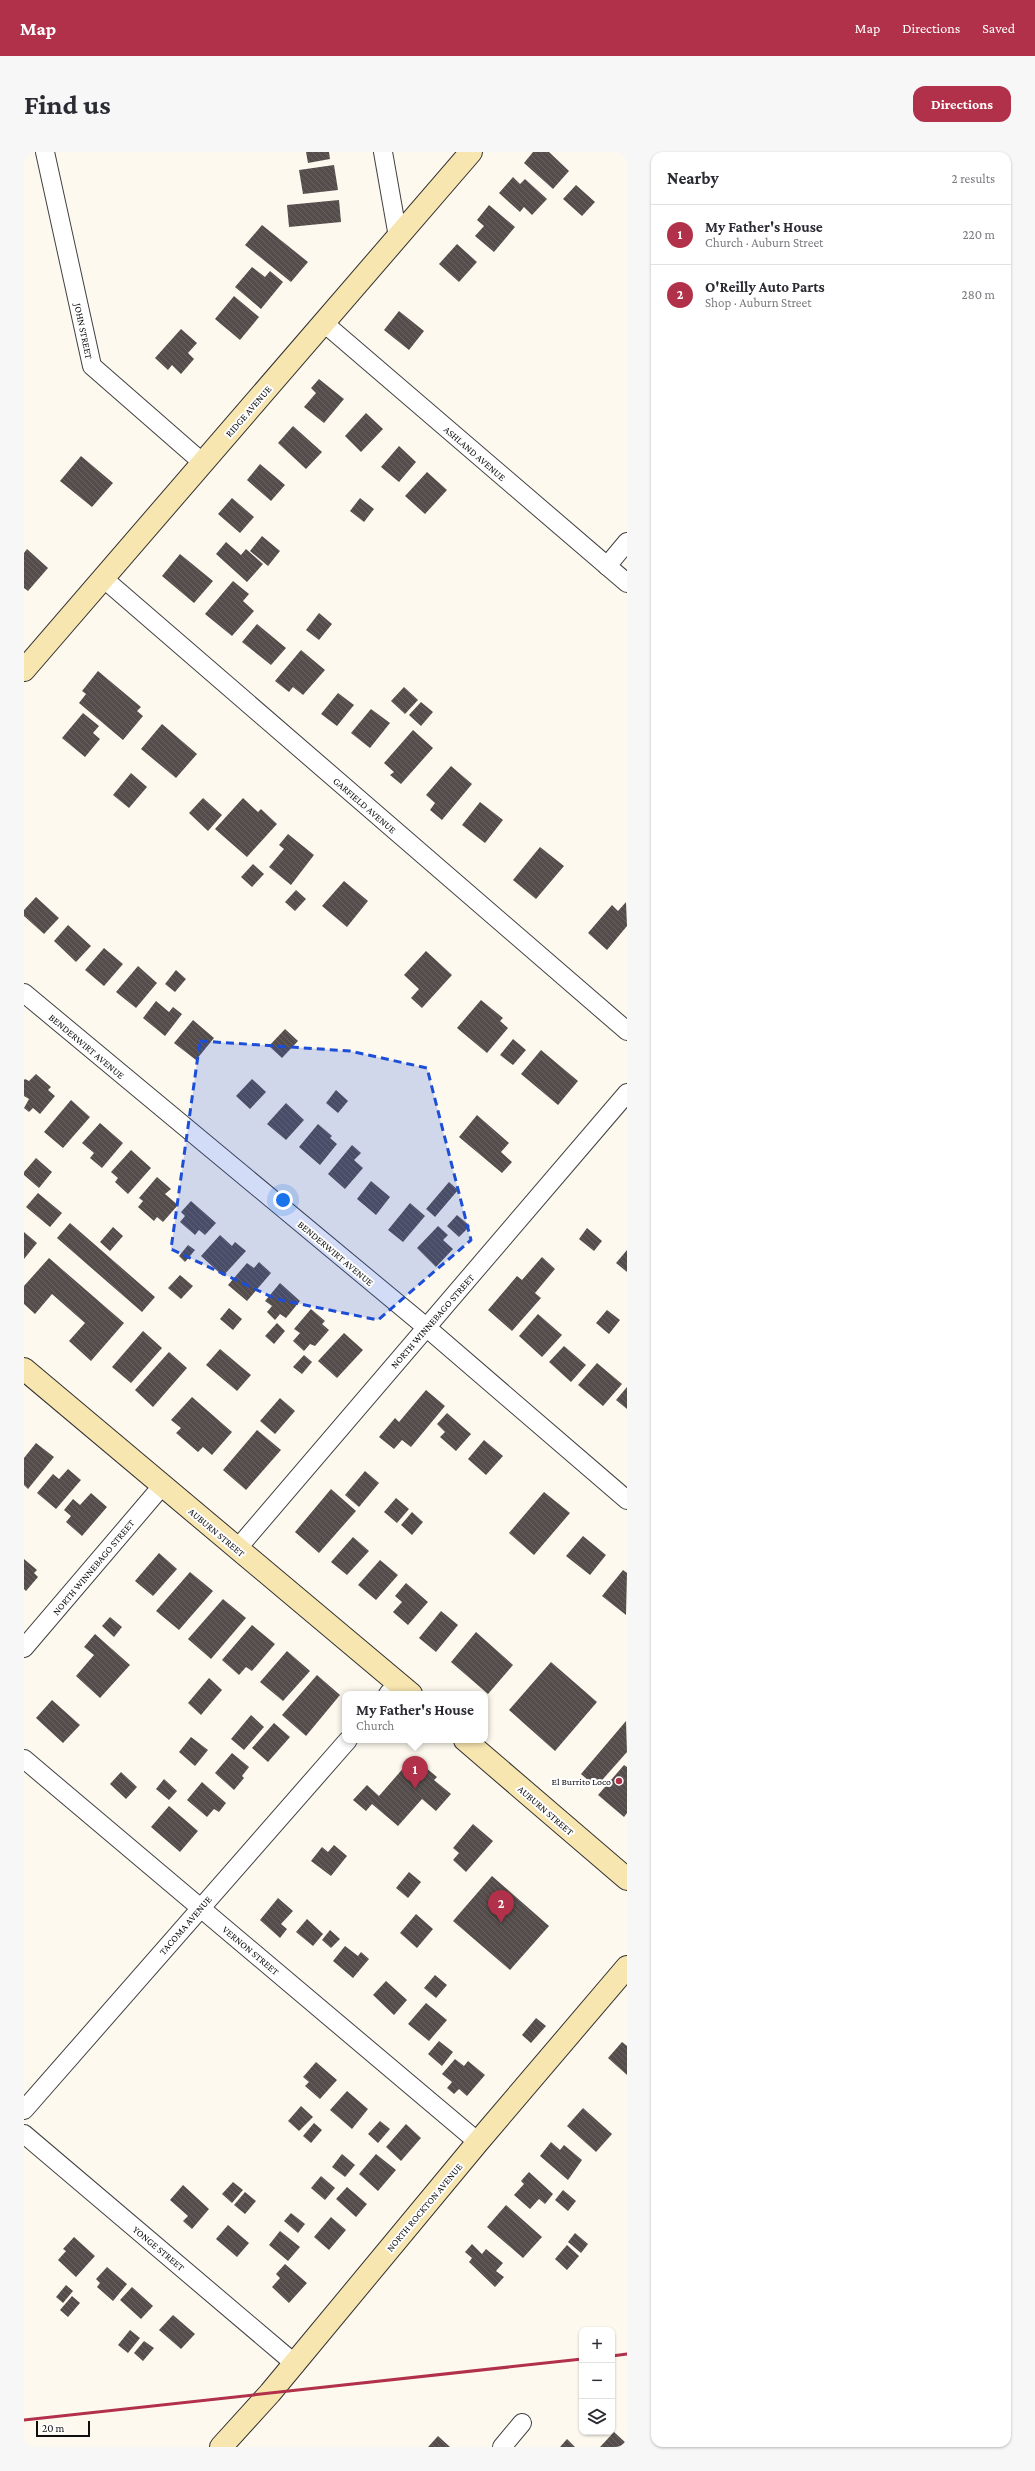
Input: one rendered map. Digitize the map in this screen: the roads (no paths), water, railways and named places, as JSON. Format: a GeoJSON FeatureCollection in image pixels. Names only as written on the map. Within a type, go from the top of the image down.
{"type":"FeatureCollection","features":[{"type":"Feature","properties":{"kind":"main road","name":"RIDGE AVENUE"},"geometry":{"type":"LineString","coordinates":[[24,670],[471,152]]}},
{"type":"Feature","properties":{"kind":"main road","name":"AUBURN STREET"},"geometry":{"type":"LineString","coordinates":[[24,1369],[237,1549],[399,1690]]}},
{"type":"Feature","properties":{"kind":"main road","name":"AUBURN STREET"},"geometry":{"type":"LineString","coordinates":[[468,1743],[627,1879]]}},
{"type":"Feature","properties":{"kind":"main road","name":"NORTH ROCKTON AVENUE"},"geometry":{"type":"LineString","coordinates":[[221,2447],[294,2363],[478,2142],[627,1967]]}},
{"type":"Feature","properties":{"kind":"street","name":"JOHN STREET"},"geometry":{"type":"LineString","coordinates":[[45,152],[92,366],[203,463]]}},
{"type":"Feature","properties":{"kind":"street"},"geometry":{"type":"LineString","coordinates":[[383,152],[398,237]]}},
{"type":"Feature","properties":{"kind":"street","name":"ASHLAND AVENUE"},"geometry":{"type":"LineString","coordinates":[[324,323],[627,583]]}},
{"type":"Feature","properties":{"kind":"street"},"geometry":{"type":"LineString","coordinates":[[607,566],[627,542]]}},
{"type":"Feature","properties":{"kind":"street","name":"GARFIELD AVENUE"},"geometry":{"type":"LineString","coordinates":[[104,578],[627,1032]]}},
{"type":"Feature","properties":{"kind":"street","name":"BENDERWIRT AVENUE"},"geometry":{"type":"LineString","coordinates":[[24,993],[426,1327],[627,1500]]}},
{"type":"Feature","properties":{"kind":"street","name":"NORTH WINNEBAGO STREET"},"geometry":{"type":"LineString","coordinates":[[237,1549],[627,1093]]}},
{"type":"Feature","properties":{"kind":"street","name":"NORTH WINNEBAGO STREET"},"geometry":{"type":"LineString","coordinates":[[24,1648],[162,1486]]}},
{"type":"Feature","properties":{"kind":"street","name":"TACOMA AVENUE"},"geometry":{"type":"LineString","coordinates":[[24,2110],[200,1907],[345,1743]]}},
{"type":"Feature","properties":{"kind":"street","name":"VERNON STREET"},"geometry":{"type":"LineString","coordinates":[[24,1759],[478,2142]]}},
{"type":"Feature","properties":{"kind":"street","name":"YONGE STREET"},"geometry":{"type":"LineString","coordinates":[[24,2134],[294,2363]]}},
{"type":"Feature","properties":{"kind":"street"},"geometry":{"type":"LineString","coordinates":[[502,2447],[522,2423]]}},
{"type":"Feature","properties":{"kind":"railway"},"geometry":{"type":"LineString","coordinates":[[615,2356],[627,2354]]}},
{"type":"Feature","properties":{"kind":"railway"},"geometry":{"type":"LineString","coordinates":[[24,2420],[579,2359]]}},
{"type":"Feature","properties":{"kind":"place","name":"El Burrito Loco"},"geometry":{"type":"Point","coordinates":[619,1781]}},
{"type":"Feature","properties":{"kind":"place","name":"My Father's House"},"geometry":{"type":"Point","coordinates":[415,1789]}},
{"type":"Feature","properties":{"kind":"place","name":"O'Reilly Auto Parts"},"geometry":{"type":"Point","coordinates":[501,1923]}}]}
